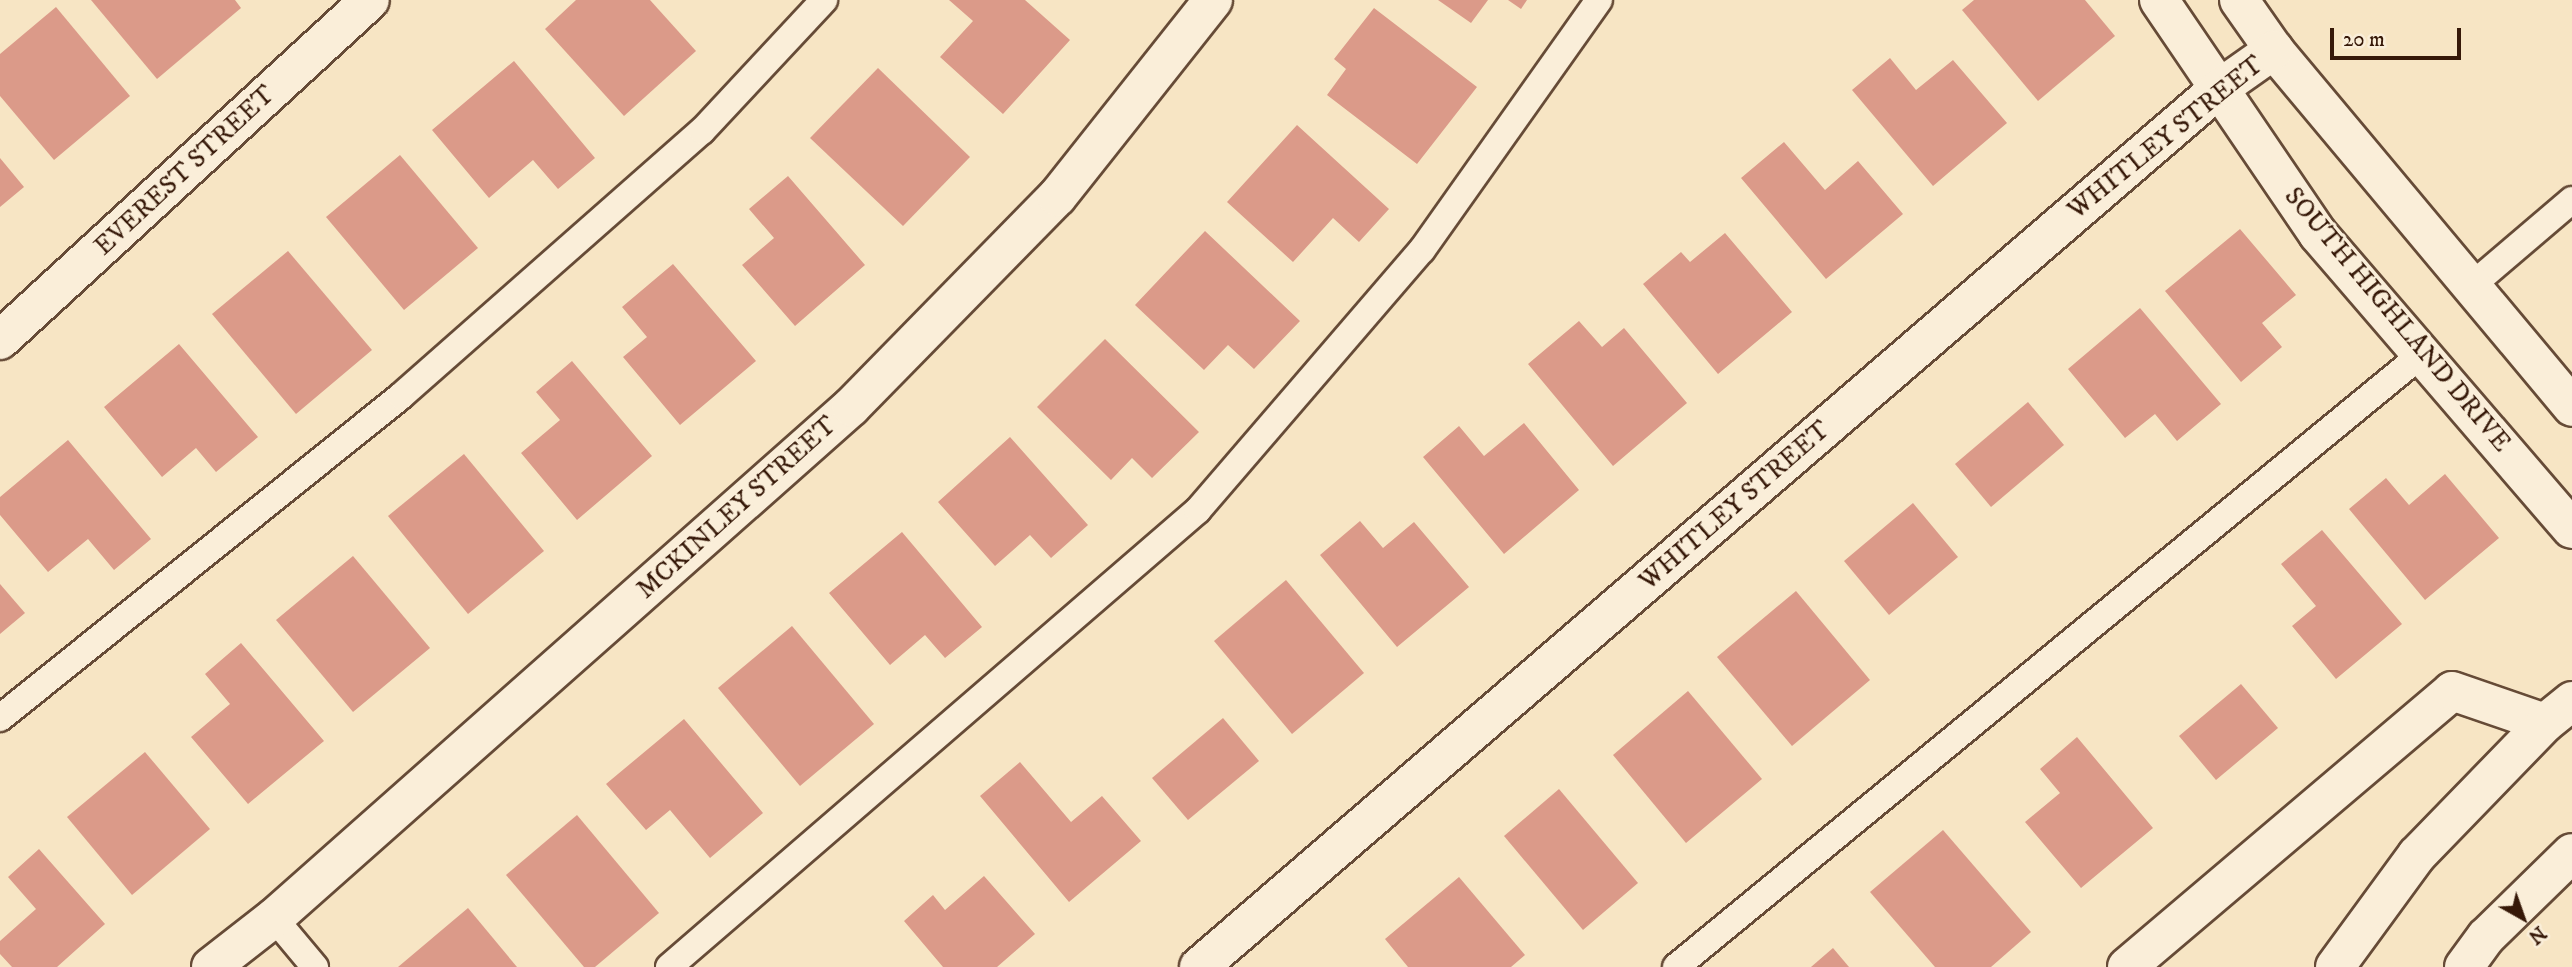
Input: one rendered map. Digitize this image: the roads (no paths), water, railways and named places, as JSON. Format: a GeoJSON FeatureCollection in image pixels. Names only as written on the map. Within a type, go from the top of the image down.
{"type":"FeatureCollection","features":[{"type":"Feature","properties":{"kind":"street","name":"EVEREST STREET"},"geometry":{"type":"LineString","coordinates":[[0,341],[370,0]]}},
{"type":"Feature","properties":{"kind":"street","name":"MCKINLEY STREET"},"geometry":{"type":"LineString","coordinates":[[211,967],[274,918],[851,407],[1057,197],[1213,0]]}},
{"type":"Feature","properties":{"kind":"street","name":"SOUTH HIGHLAND DRIVE"},"geometry":{"type":"LineString","coordinates":[[2159,0],[2217,90],[2318,234],[2572,529]]}},
{"type":"Feature","properties":{"kind":"street"},"geometry":{"type":"LineString","coordinates":[[2239,0],[2274,50],[2572,407]]}},
{"type":"Feature","properties":{"kind":"street","name":"WHITLEY STREET"},"geometry":{"type":"LineString","coordinates":[[1199,967],[2217,90],[2274,50]]}},
{"type":"Feature","properties":{"kind":"street"},"geometry":{"type":"LineString","coordinates":[[2126,967],[2452,691],[2558,712]]}},
{"type":"Feature","properties":{"kind":"street"},"geometry":{"type":"LineString","coordinates":[[2335,967],[2417,855],[2558,712]]}},
{"type":"Feature","properties":{"kind":"street"},"geometry":{"type":"LineString","coordinates":[[2464,967],[2486,937],[2572,853]]}},
{"type":"Feature","properties":{"kind":"lane"},"geometry":{"type":"LineString","coordinates":[[0,718],[411,386],[702,131],[824,0]]}},
{"type":"Feature","properties":{"kind":"lane"},"geometry":{"type":"LineString","coordinates":[[669,967],[1198,510],[1422,250],[1599,0]]}},
{"type":"Feature","properties":{"kind":"lane"},"geometry":{"type":"LineString","coordinates":[[2470,287],[2572,200]]}},
{"type":"Feature","properties":{"kind":"lane"},"geometry":{"type":"LineString","coordinates":[[1675,967],[2423,354]]}},
{"type":"Feature","properties":{"kind":"lane"},"geometry":{"type":"LineString","coordinates":[[274,918],[315,967]]}}]}
